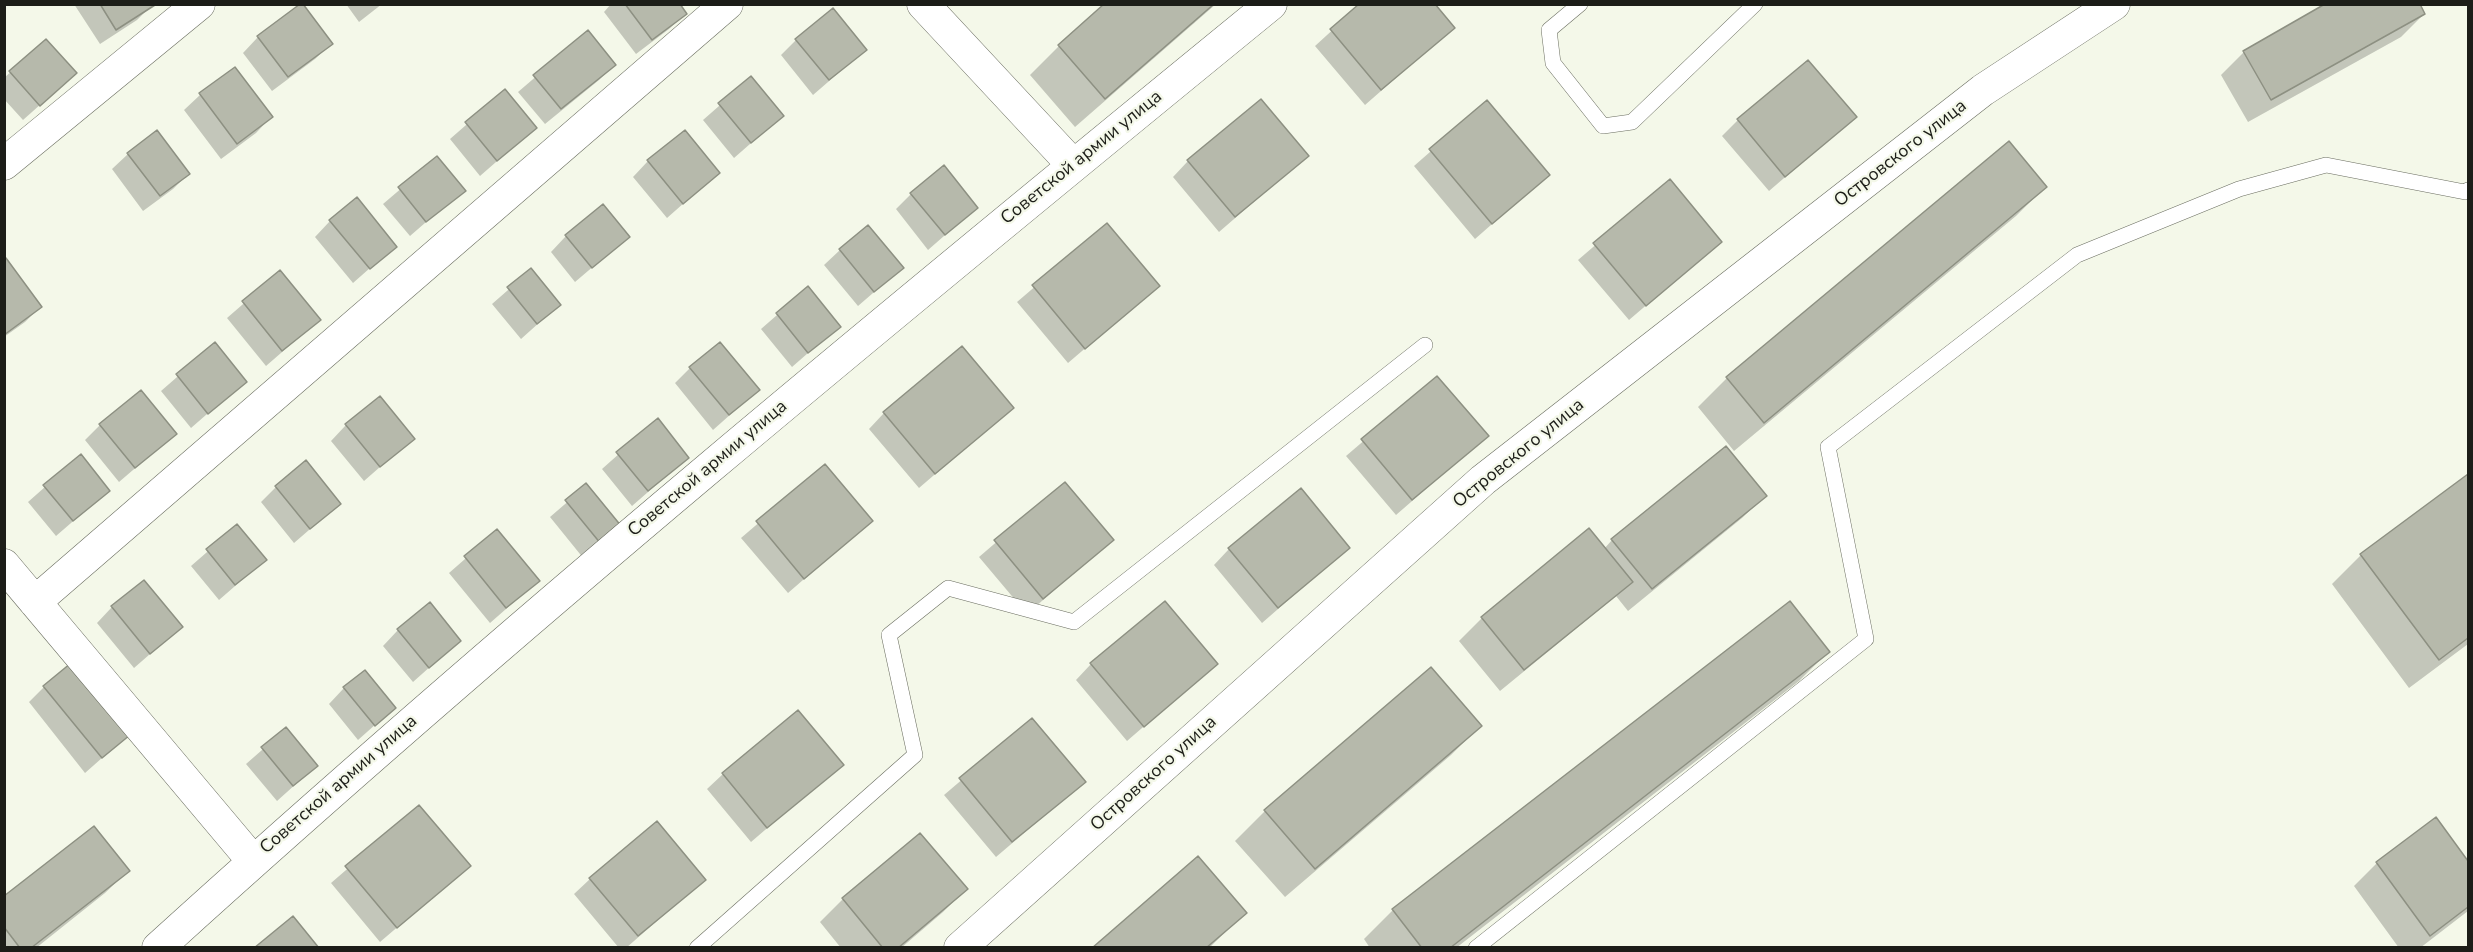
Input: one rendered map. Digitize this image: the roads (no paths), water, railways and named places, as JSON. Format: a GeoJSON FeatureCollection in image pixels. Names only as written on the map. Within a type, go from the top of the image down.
{"type":"FeatureCollection","features":[{"type":"Feature","properties":{"kind":"street"},"geometry":{"type":"LineString","coordinates":[[4,164],[199,4]]}},
{"type":"Feature","properties":{"kind":"street"},"geometry":{"type":"LineString","coordinates":[[35,602],[727,4]]}},
{"type":"Feature","properties":{"kind":"street","name":"Советской армии улица"},"geometry":{"type":"LineString","coordinates":[[158,948],[381,747],[864,336],[1271,4]]}},
{"type":"Feature","properties":{"kind":"street","name":"Островского улица"},"geometry":{"type":"LineString","coordinates":[[960,948],[1483,480],[1983,90],[2114,4]]}},
{"type":"Feature","properties":{"kind":"street"},"geometry":{"type":"LineString","coordinates":[[925,5],[1073,165]]}},
{"type":"Feature","properties":{"kind":"street"},"geometry":{"type":"LineString","coordinates":[[4,565],[253,861]]}},
{"type":"Feature","properties":{"kind":"lane"},"geometry":{"type":"LineString","coordinates":[[1580,4],[1549,30],[1553,63],[1603,126],[1632,122],[1755,4]]}},
{"type":"Feature","properties":{"kind":"lane"},"geometry":{"type":"LineString","coordinates":[[1476,948],[1866,639],[1828,447],[2077,255],[2239,189],[2326,165],[2469,190]]}},
{"type":"Feature","properties":{"kind":"lane"},"geometry":{"type":"LineString","coordinates":[[697,948],[915,755],[889,635],[948,588],[1074,622],[1425,345]]}}]}
